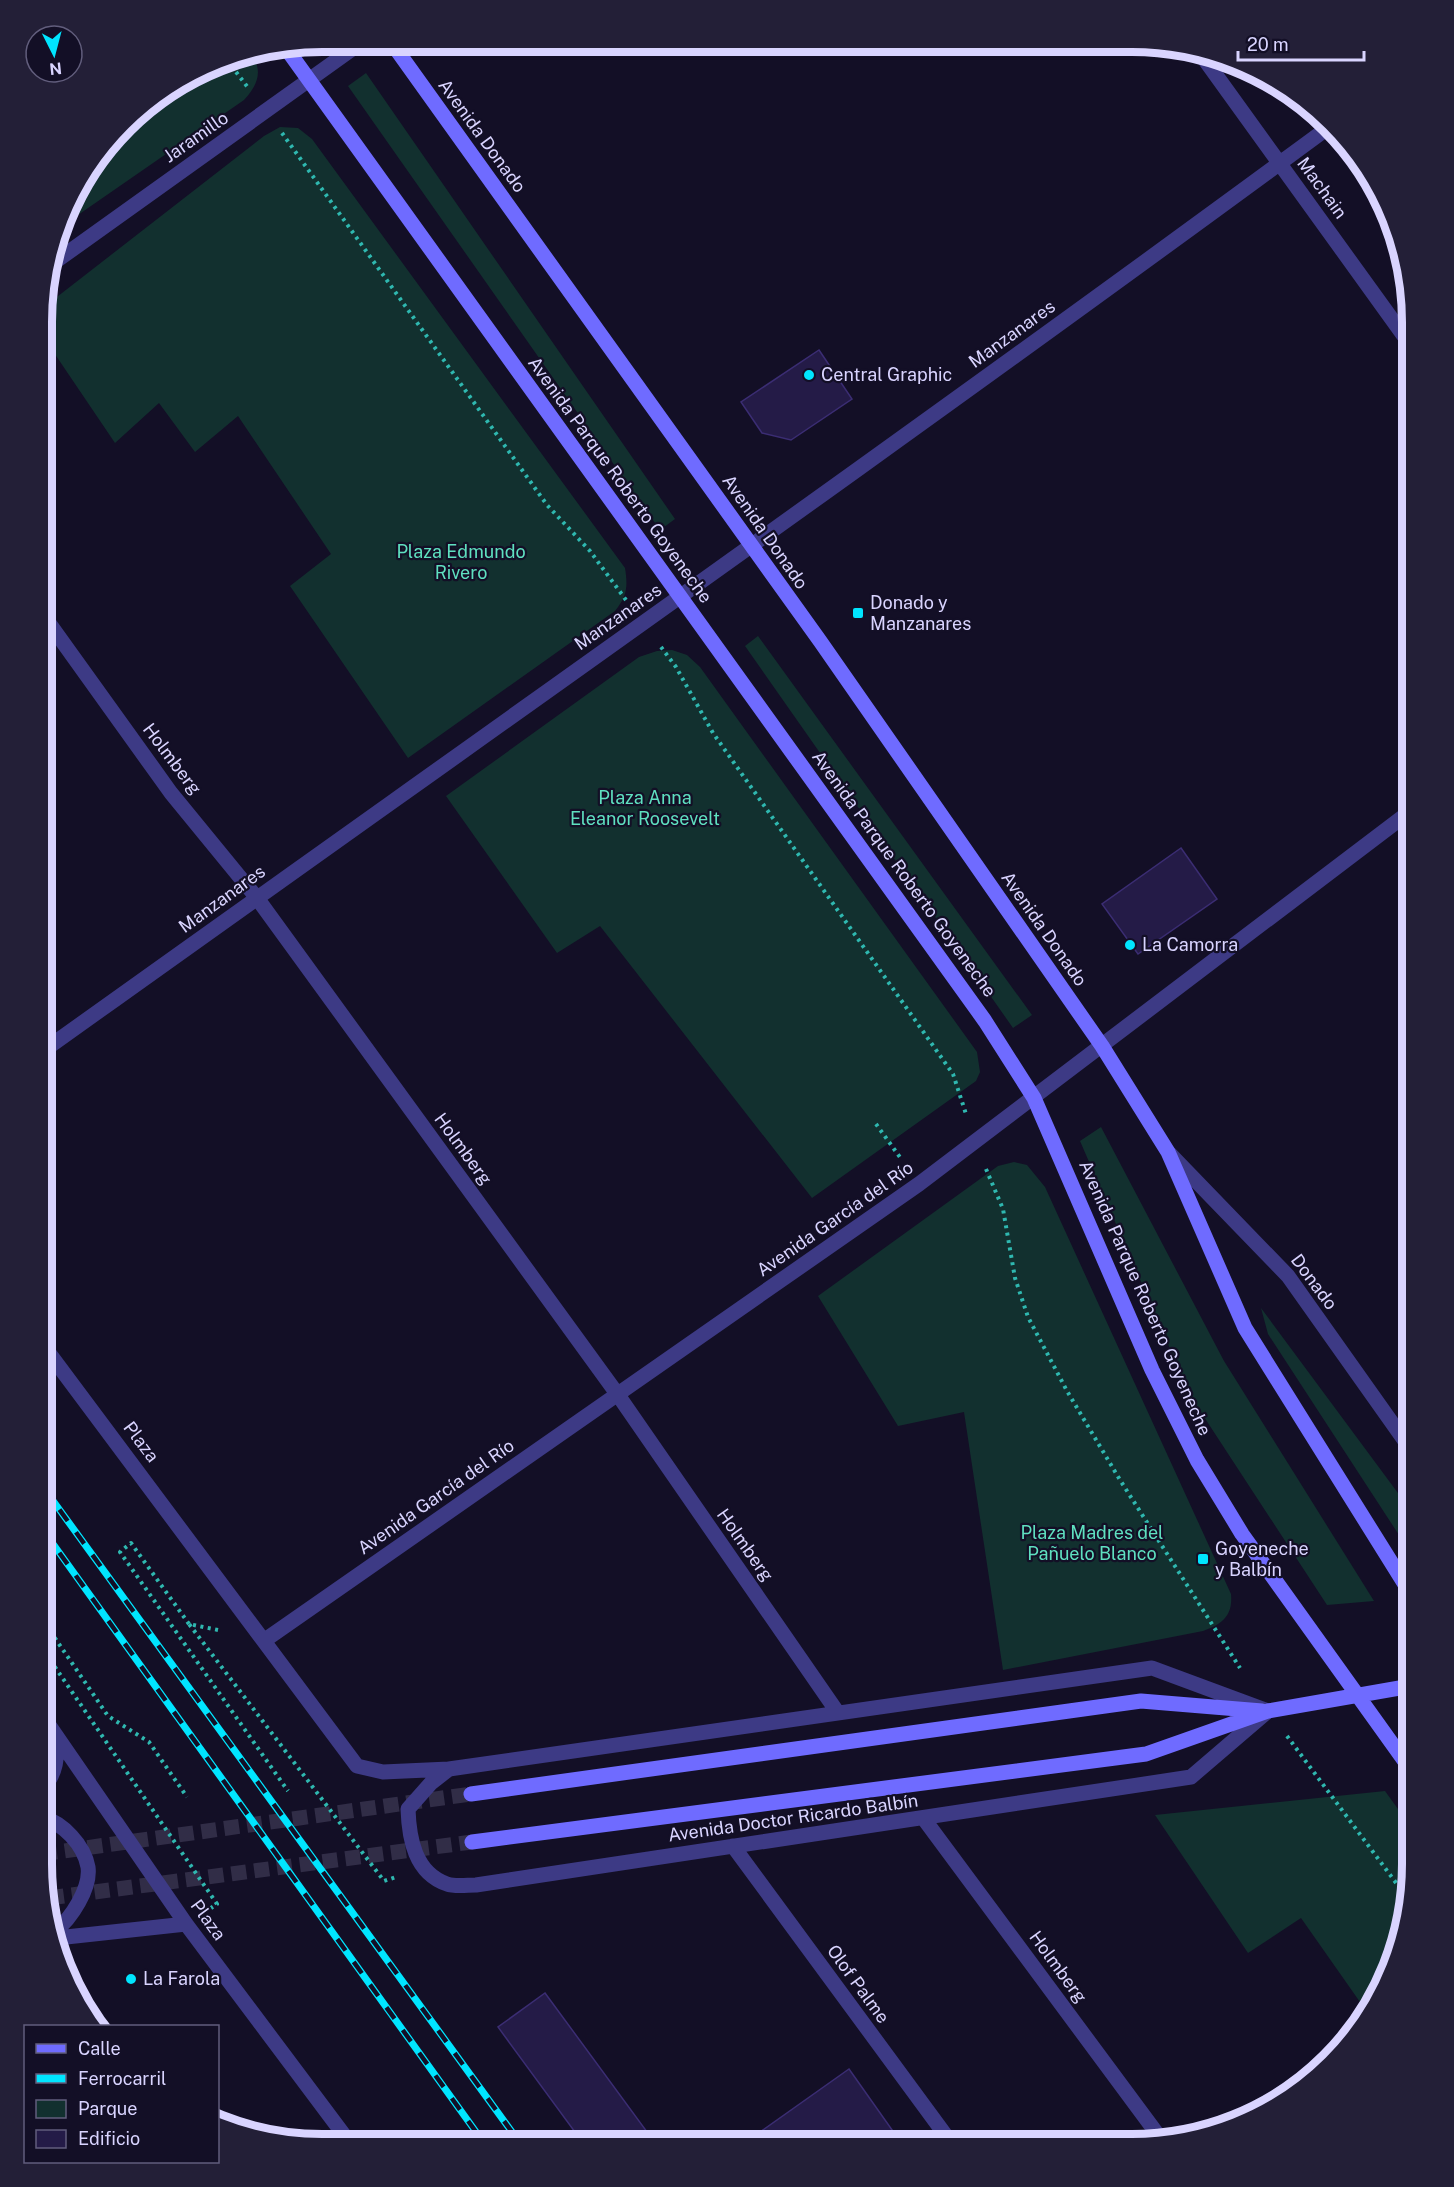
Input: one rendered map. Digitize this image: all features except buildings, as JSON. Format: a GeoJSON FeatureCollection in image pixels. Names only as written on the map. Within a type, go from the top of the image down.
{"type":"FeatureCollection","features":[{"type":"Feature","properties":{"kind":"main road","name":"Avenida Donado"},"geometry":{"type":"LineString","coordinates":[[398,52],[752,547],[1102,1046]]}},
{"type":"Feature","properties":{"kind":"main road","name":"Avenida Parque Roberto Goyeneche"},"geometry":{"type":"LineString","coordinates":[[291,55],[985,1021],[1034,1098],[1152,1370],[1197,1460],[1242,1534],[1402,1758]]}},
{"type":"Feature","properties":{"kind":"main road"},"geometry":{"type":"LineString","coordinates":[[1102,1046],[1168,1152],[1245,1328],[1402,1578]]}},
{"type":"Feature","properties":{"kind":"main road"},"geometry":{"type":"LineString","coordinates":[[472,1842],[1146,1754],[1268,1711],[1402,1688]]}},
{"type":"Feature","properties":{"kind":"main road"},"geometry":{"type":"LineString","coordinates":[[471,1794],[1141,1701],[1268,1711]]}},
{"type":"Feature","properties":{"kind":"street","name":"Jaramillo"},"geometry":{"type":"LineString","coordinates":[[61,258],[349,52]]}},
{"type":"Feature","properties":{"kind":"street","name":"Machain"},"geometry":{"type":"LineString","coordinates":[[1208,64],[1402,332]]}},
{"type":"Feature","properties":{"kind":"street","name":"Manzanares"},"geometry":{"type":"LineString","coordinates":[[52,1045],[642,622],[752,547],[1322,132]]}},
{"type":"Feature","properties":{"kind":"street","name":"Holmberg"},"geometry":{"type":"LineString","coordinates":[[52,627],[171,792],[257,898],[618,1395],[838,1713]]}},
{"type":"Feature","properties":{"kind":"street","name":"Avenida García del Río"},"geometry":{"type":"LineString","coordinates":[[265,1640],[919,1184],[1402,818]]}},
{"type":"Feature","properties":{"kind":"street","name":"Donado"},"geometry":{"type":"LineString","coordinates":[[1168,1152],[1288,1276],[1402,1437]]}},
{"type":"Feature","properties":{"kind":"street","name":"Plaza"},"geometry":{"type":"LineString","coordinates":[[52,1357],[357,1766],[383,1772],[449,1769]]}},
{"type":"Feature","properties":{"kind":"street"},"geometry":{"type":"LineString","coordinates":[[423,1869],[409,1835],[408,1809],[431,1783],[449,1769],[1152,1668],[1268,1711]]}},
{"type":"Feature","properties":{"kind":"street","name":"Avenida Doctor Ricardo Balbín"},"geometry":{"type":"LineString","coordinates":[[423,1869],[448,1885],[476,1885],[1191,1777],[1268,1711]]}},
{"type":"Feature","properties":{"kind":"street","name":"Plaza"},"geometry":{"type":"LineString","coordinates":[[52,1729],[186,1924],[343,2134]]}},
{"type":"Feature","properties":{"kind":"street"},"geometry":{"type":"LineString","coordinates":[[52,1773],[58,1760],[56,1735]]}},
{"type":"Feature","properties":{"kind":"street","name":"Holmberg"},"geometry":{"type":"LineString","coordinates":[[924,1819],[1157,2133]]}},
{"type":"Feature","properties":{"kind":"street"},"geometry":{"type":"LineString","coordinates":[[52,1823],[74,1837],[88,1867],[82,1895],[69,1920],[60,1927]]}},
{"type":"Feature","properties":{"kind":"street","name":"Olof Palme"},"geometry":{"type":"LineString","coordinates":[[733,1846],[944,2134]]}},
{"type":"Feature","properties":{"kind":"street"},"geometry":{"type":"LineString","coordinates":[[63,1937],[186,1924]]}},
{"type":"Feature","properties":{"kind":"path"},"geometry":{"type":"LineString","coordinates":[[266,111],[547,506],[590,551],[676,667],[713,733],[953,1074],[975,1142],[1003,1209],[1016,1278],[1028,1317],[1067,1391],[1120,1480],[1268,1711],[1400,1889]]}},
{"type":"Feature","properties":{"kind":"path"},"geometry":{"type":"LineString","coordinates":[[876,1124],[919,1184]]}},
{"type":"Feature","properties":{"kind":"path"},"geometry":{"type":"LineString","coordinates":[[288,1791],[120,1552],[131,1543],[189,1624],[384,1881],[423,1869]]}},
{"type":"Feature","properties":{"kind":"path"},"geometry":{"type":"LineString","coordinates":[[189,1624],[265,1640]]}},
{"type":"Feature","properties":{"kind":"path"},"geometry":{"type":"LineString","coordinates":[[52,1634],[108,1716],[149,1742],[187,1797]]}},
{"type":"Feature","properties":{"kind":"path"},"geometry":{"type":"LineString","coordinates":[[52,1663],[217,1904],[186,1924]]}},
{"type":"Feature","properties":{"kind":"green space"},"geometry":{"type":"Polygon","coordinates":[[[255,61],[257,78],[244,100],[73,218],[98,172],[119,144],[144,119],[172,98],[203,80],[255,61]]]}},
{"type":"Feature","properties":{"kind":"green space"},"geometry":{"type":"Polygon","coordinates":[[[366,73],[675,519],[660,530],[348,86],[366,73]]]}},
{"type":"Feature","properties":{"kind":"green space","name":"Plaza Edmundo Rivero"},"geometry":{"type":"Polygon","coordinates":[[[280,127],[298,128],[312,139],[625,568],[626,591],[615,611],[408,758],[290,586],[331,554],[238,416],[195,452],[159,403],[115,443],[52,350],[54,300],[264,136],[280,127]]]}},
{"type":"Feature","properties":{"kind":"green space"},"geometry":{"type":"Polygon","coordinates":[[[758,636],[1032,1015],[1013,1028],[745,646],[758,636]]]}},
{"type":"Feature","properties":{"kind":"green space","name":"Plaza Anna Eleanor Roosevelt"},"geometry":{"type":"Polygon","coordinates":[[[672,650],[687,655],[700,667],[977,1052],[980,1072],[976,1081],[812,1198],[600,926],[557,953],[446,796],[639,657],[657,651],[672,650]]]}},
{"type":"Feature","properties":{"kind":"green space"},"geometry":{"type":"Polygon","coordinates":[[[1101,1127],[1224,1361],[1374,1601],[1327,1605],[1191,1397],[1080,1141],[1101,1127]]]}},
{"type":"Feature","properties":{"kind":"green space","name":"Plaza Madres del Pañuelo Blanco"},"geometry":{"type":"Polygon","coordinates":[[[1014,1162],[1027,1165],[1045,1187],[1231,1594],[1231,1602],[1225,1618],[1203,1631],[1003,1670],[964,1412],[898,1426],[818,1296],[998,1166],[1014,1162]]]}},
{"type":"Feature","properties":{"kind":"green space"},"geometry":{"type":"Polygon","coordinates":[[[1261,1308],[1402,1498],[1402,1540],[1268,1334],[1261,1308]]]}},
{"type":"Feature","properties":{"kind":"green space"},"geometry":{"type":"Polygon","coordinates":[[[1385,1791],[1402,1815],[1401,1882],[1396,1917],[1387,1951],[1374,1984],[1362,2005],[1301,1918],[1248,1953],[1155,1815],[1385,1791]]]}},
{"type":"Feature","properties":{"kind":"tunnel"},"geometry":{"type":"LineString","coordinates":[[52,1853],[471,1794]]}},
{"type":"Feature","properties":{"kind":"tunnel"},"geometry":{"type":"LineString","coordinates":[[55,1897],[472,1842]]}},
{"type":"Feature","properties":{"kind":"railway"},"geometry":{"type":"LineString","coordinates":[[52,1499],[513,2134]]}},
{"type":"Feature","properties":{"kind":"railway"},"geometry":{"type":"LineString","coordinates":[[52,1543],[478,2134]]}},
{"type":"Feature","properties":{"kind":"place","name":"Central Graphic"},"geometry":{"type":"Point","coordinates":[809,375]}},
{"type":"Feature","properties":{"kind":"place","name":"Donado y Manzanares"},"geometry":{"type":"Point","coordinates":[858,613]}},
{"type":"Feature","properties":{"kind":"place","name":"La Camorra"},"geometry":{"type":"Point","coordinates":[1130,945]}},
{"type":"Feature","properties":{"kind":"place","name":"Goyeneche y Balbín"},"geometry":{"type":"Point","coordinates":[1203,1559]}},
{"type":"Feature","properties":{"kind":"place","name":"La Farola"},"geometry":{"type":"Point","coordinates":[131,1979]}}]}
